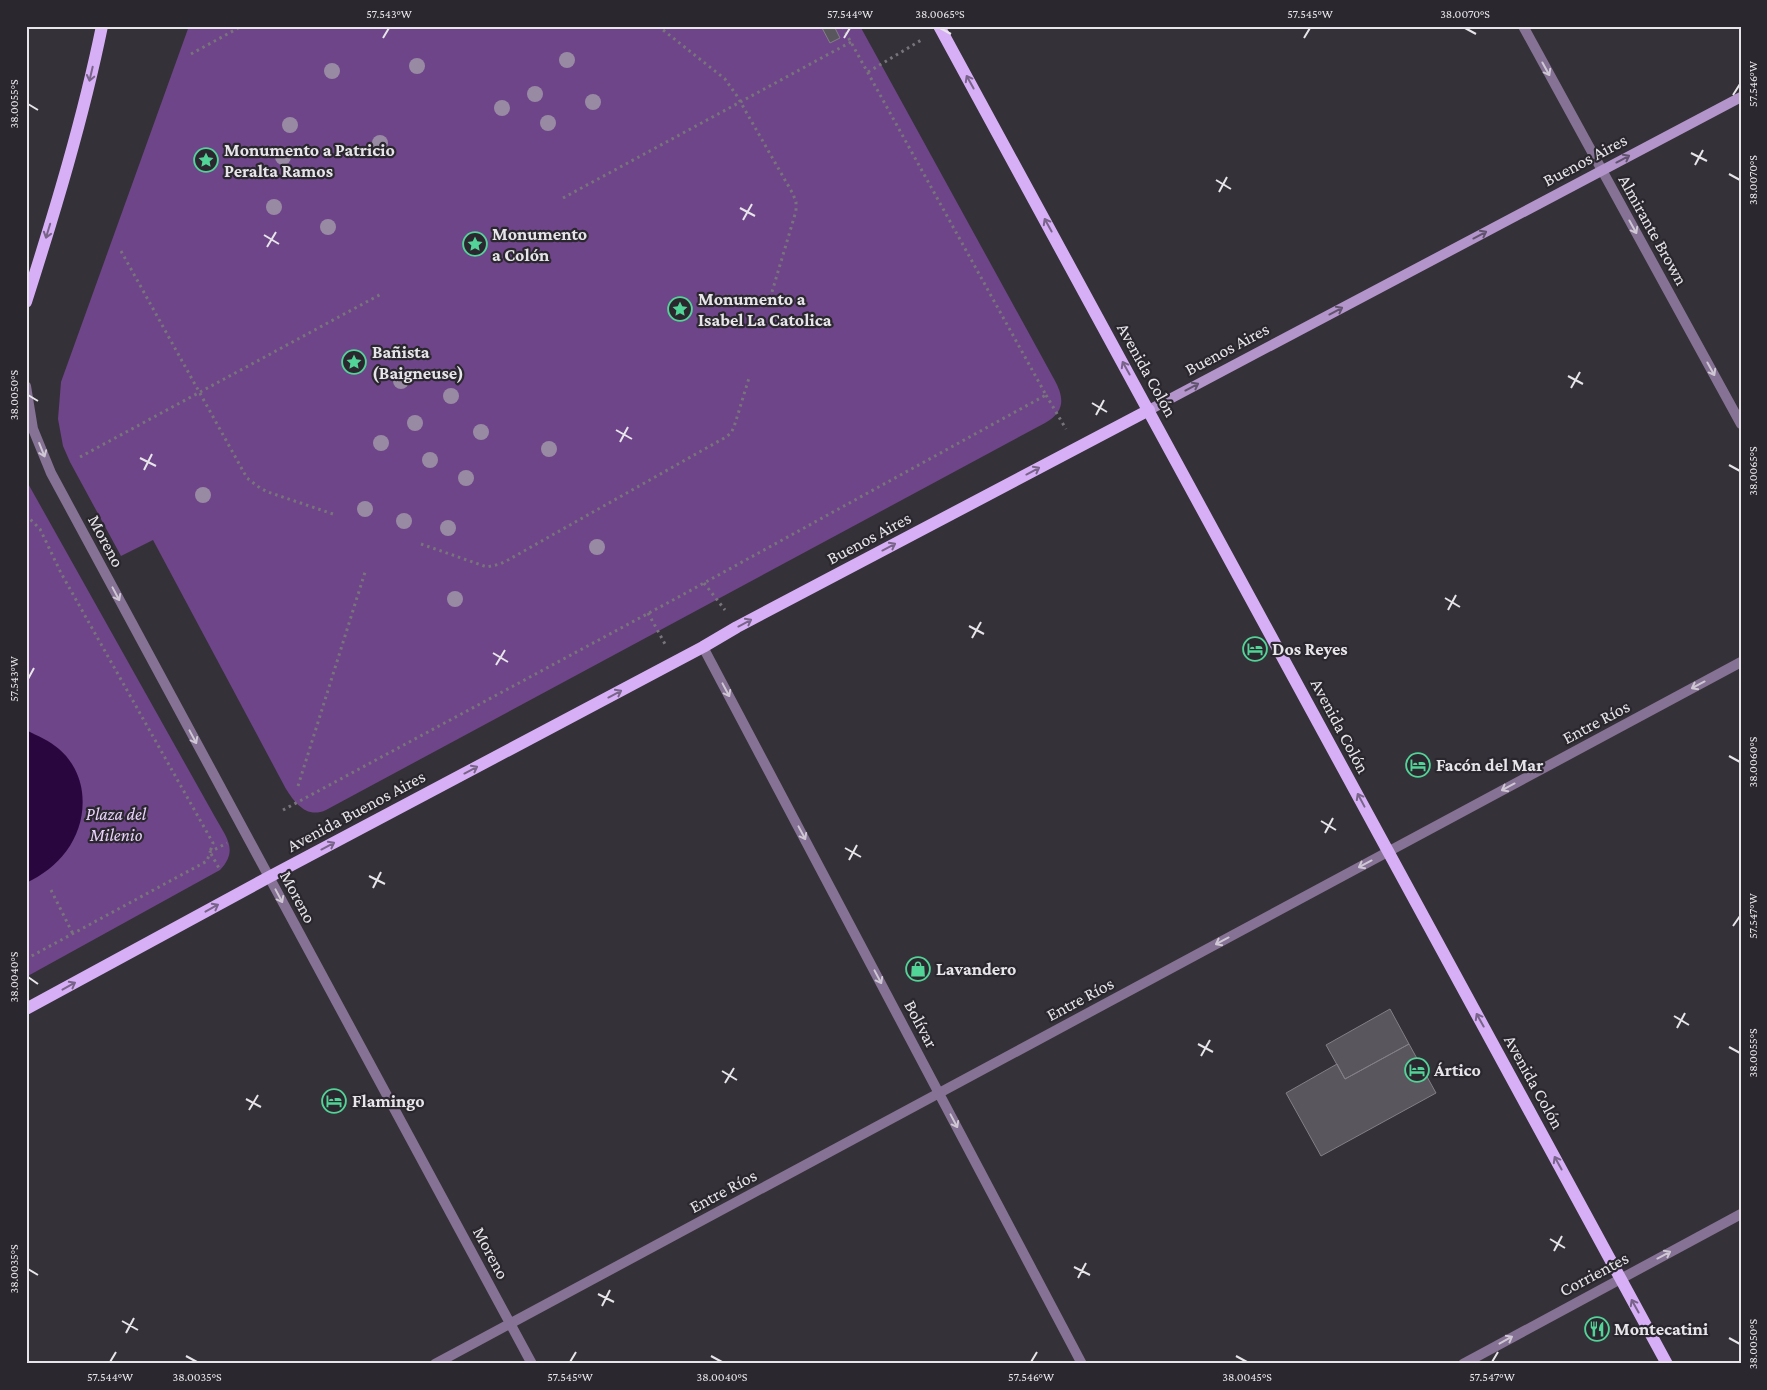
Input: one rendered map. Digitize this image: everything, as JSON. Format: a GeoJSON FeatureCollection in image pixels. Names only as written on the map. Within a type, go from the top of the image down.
{"type":"FeatureCollection","features":[{"type":"Feature","properties":{"kind":"main road"},"geometry":{"type":"LineString","coordinates":[[26,302],[70,157],[102,26]]}},
{"type":"Feature","properties":{"kind":"main road","name":"Avenida Colón"},"geometry":{"type":"LineString","coordinates":[[940,28],[1667,1364]]}},
{"type":"Feature","properties":{"kind":"main road","name":"Buenos Aires"},"geometry":{"type":"LineString","coordinates":[[703,647],[737,627],[1149,410]]}},
{"type":"Feature","properties":{"kind":"main road","name":"Avenida Buenos Aires"},"geometry":{"type":"LineString","coordinates":[[26,1010],[269,877],[703,647]]}},
{"type":"Feature","properties":{"kind":"street","name":"Almirante Brown"},"geometry":{"type":"LineString","coordinates":[[1523,26],[1741,424]]}},
{"type":"Feature","properties":{"kind":"street","name":"Buenos Aires"},"geometry":{"type":"LineString","coordinates":[[1149,410],[1741,97]]}},
{"type":"Feature","properties":{"kind":"street","name":"Moreno"},"geometry":{"type":"LineString","coordinates":[[26,386],[33,428],[50,473],[532,1364]]}},
{"type":"Feature","properties":{"kind":"street","name":"Bolívar"},"geometry":{"type":"LineString","coordinates":[[703,647],[1082,1364]]}},
{"type":"Feature","properties":{"kind":"street","name":"Entre Ríos"},"geometry":{"type":"LineString","coordinates":[[435,1364],[1741,662]]}},
{"type":"Feature","properties":{"kind":"street","name":"Corrientes"},"geometry":{"type":"LineString","coordinates":[[1463,1364],[1741,1214]]}},
{"type":"Feature","properties":{"kind":"path"},"geometry":{"type":"LineString","coordinates":[[191,54],[242,26]]}},
{"type":"Feature","properties":{"kind":"path"},"geometry":{"type":"LineString","coordinates":[[658,26],[726,79],[793,194],[796,202],[794,220],[772,292]]}},
{"type":"Feature","properties":{"kind":"path"},"geometry":{"type":"LineString","coordinates":[[842,26],[1046,395],[1078,448]]}},
{"type":"Feature","properties":{"kind":"path"},"geometry":{"type":"LineString","coordinates":[[868,72],[940,28]]}},
{"type":"Feature","properties":{"kind":"path"},"geometry":{"type":"LineString","coordinates":[[563,198],[851,42]]}},
{"type":"Feature","properties":{"kind":"path"},"geometry":{"type":"LineString","coordinates":[[121,251],[242,470],[253,483],[268,492],[336,515]]}},
{"type":"Feature","properties":{"kind":"path"},"geometry":{"type":"LineString","coordinates":[[80,457],[384,293]]}},
{"type":"Feature","properties":{"kind":"path"},"geometry":{"type":"LineString","coordinates":[[420,544],[487,567],[508,560],[726,438],[734,427],[749,378]]}},
{"type":"Feature","properties":{"kind":"path"},"geometry":{"type":"LineString","coordinates":[[283,810],[704,583],[1046,395]]}},
{"type":"Feature","properties":{"kind":"path"},"geometry":{"type":"LineString","coordinates":[[26,515],[40,529],[66,581],[213,843],[207,861],[26,960]]}},
{"type":"Feature","properties":{"kind":"path"},"geometry":{"type":"LineString","coordinates":[[298,786],[366,569]]}},
{"type":"Feature","properties":{"kind":"path"},"geometry":{"type":"LineString","coordinates":[[704,583],[737,627]]}},
{"type":"Feature","properties":{"kind":"path"},"geometry":{"type":"LineString","coordinates":[[648,613],[676,661]]}},
{"type":"Feature","properties":{"kind":"path"},"geometry":{"type":"LineString","coordinates":[[210,852],[229,842]]}},
{"type":"Feature","properties":{"kind":"path"},"geometry":{"type":"LineString","coordinates":[[210,852],[220,870]]}},
{"type":"Feature","properties":{"kind":"path"},"geometry":{"type":"LineString","coordinates":[[51,890],[73,934]]}},
{"type":"Feature","properties":{"kind":"green space"},"geometry":{"type":"Polygon","coordinates":[[[189,26],[860,26],[1054,379],[1060,392],[1060,409],[1057,414],[1045,423],[326,810],[319,812],[307,811],[293,799],[286,789],[153,540],[121,556],[70,462],[63,446],[58,419],[61,382],[189,26]]]}},
{"type":"Feature","properties":{"kind":"green space","name":"Plaza del Milenio"},"geometry":{"type":"Polygon","coordinates":[[[26,480],[223,831],[230,850],[226,863],[220,870],[26,977],[26,480]]]}},
{"type":"Feature","properties":{"kind":"shaded area"},"geometry":{"type":"Polygon","coordinates":[[[26,730],[52,744],[68,758],[79,780],[83,807],[76,835],[61,858],[51,868],[26,883],[26,730]]]}},
{"type":"Feature","properties":{"kind":"building"},"geometry":{"type":"Polygon","coordinates":[[[821,26],[834,26],[840,38],[830,43],[821,26]]]}},
{"type":"Feature","properties":{"kind":"building"},"geometry":{"type":"Polygon","coordinates":[[[1390,1009],[1409,1044],[1345,1079],[1326,1045],[1390,1009]]]}},
{"type":"Feature","properties":{"kind":"building"},"geometry":{"type":"Polygon","coordinates":[[[1409,1044],[1436,1093],[1321,1156],[1286,1093],[1337,1064],[1345,1079],[1409,1044]]]}},
{"type":"Feature","properties":{"kind":"place","name":"Monumento a Patricio Peralta Ramos"},"geometry":{"type":"Point","coordinates":[206,160]}},
{"type":"Feature","properties":{"kind":"place","name":"Monumento a Colón"},"geometry":{"type":"Point","coordinates":[475,244]}},
{"type":"Feature","properties":{"kind":"place","name":"Monumento a Isabel La Catolica"},"geometry":{"type":"Point","coordinates":[680,309]}},
{"type":"Feature","properties":{"kind":"place","name":"Bañista (Baigneuse)"},"geometry":{"type":"Point","coordinates":[354,362]}},
{"type":"Feature","properties":{"kind":"place","name":"Dos Reyes"},"geometry":{"type":"Point","coordinates":[1255,649]}},
{"type":"Feature","properties":{"kind":"place","name":"Facón del Mar"},"geometry":{"type":"Point","coordinates":[1418,765]}},
{"type":"Feature","properties":{"kind":"place","name":"Lavandero"},"geometry":{"type":"Point","coordinates":[918,969]}},
{"type":"Feature","properties":{"kind":"place","name":"Ártico"},"geometry":{"type":"Point","coordinates":[1417,1070]}},
{"type":"Feature","properties":{"kind":"place","name":"Flamingo"},"geometry":{"type":"Point","coordinates":[334,1101]}},
{"type":"Feature","properties":{"kind":"place","name":"Montecatini"},"geometry":{"type":"Point","coordinates":[1597,1329]}}]}
